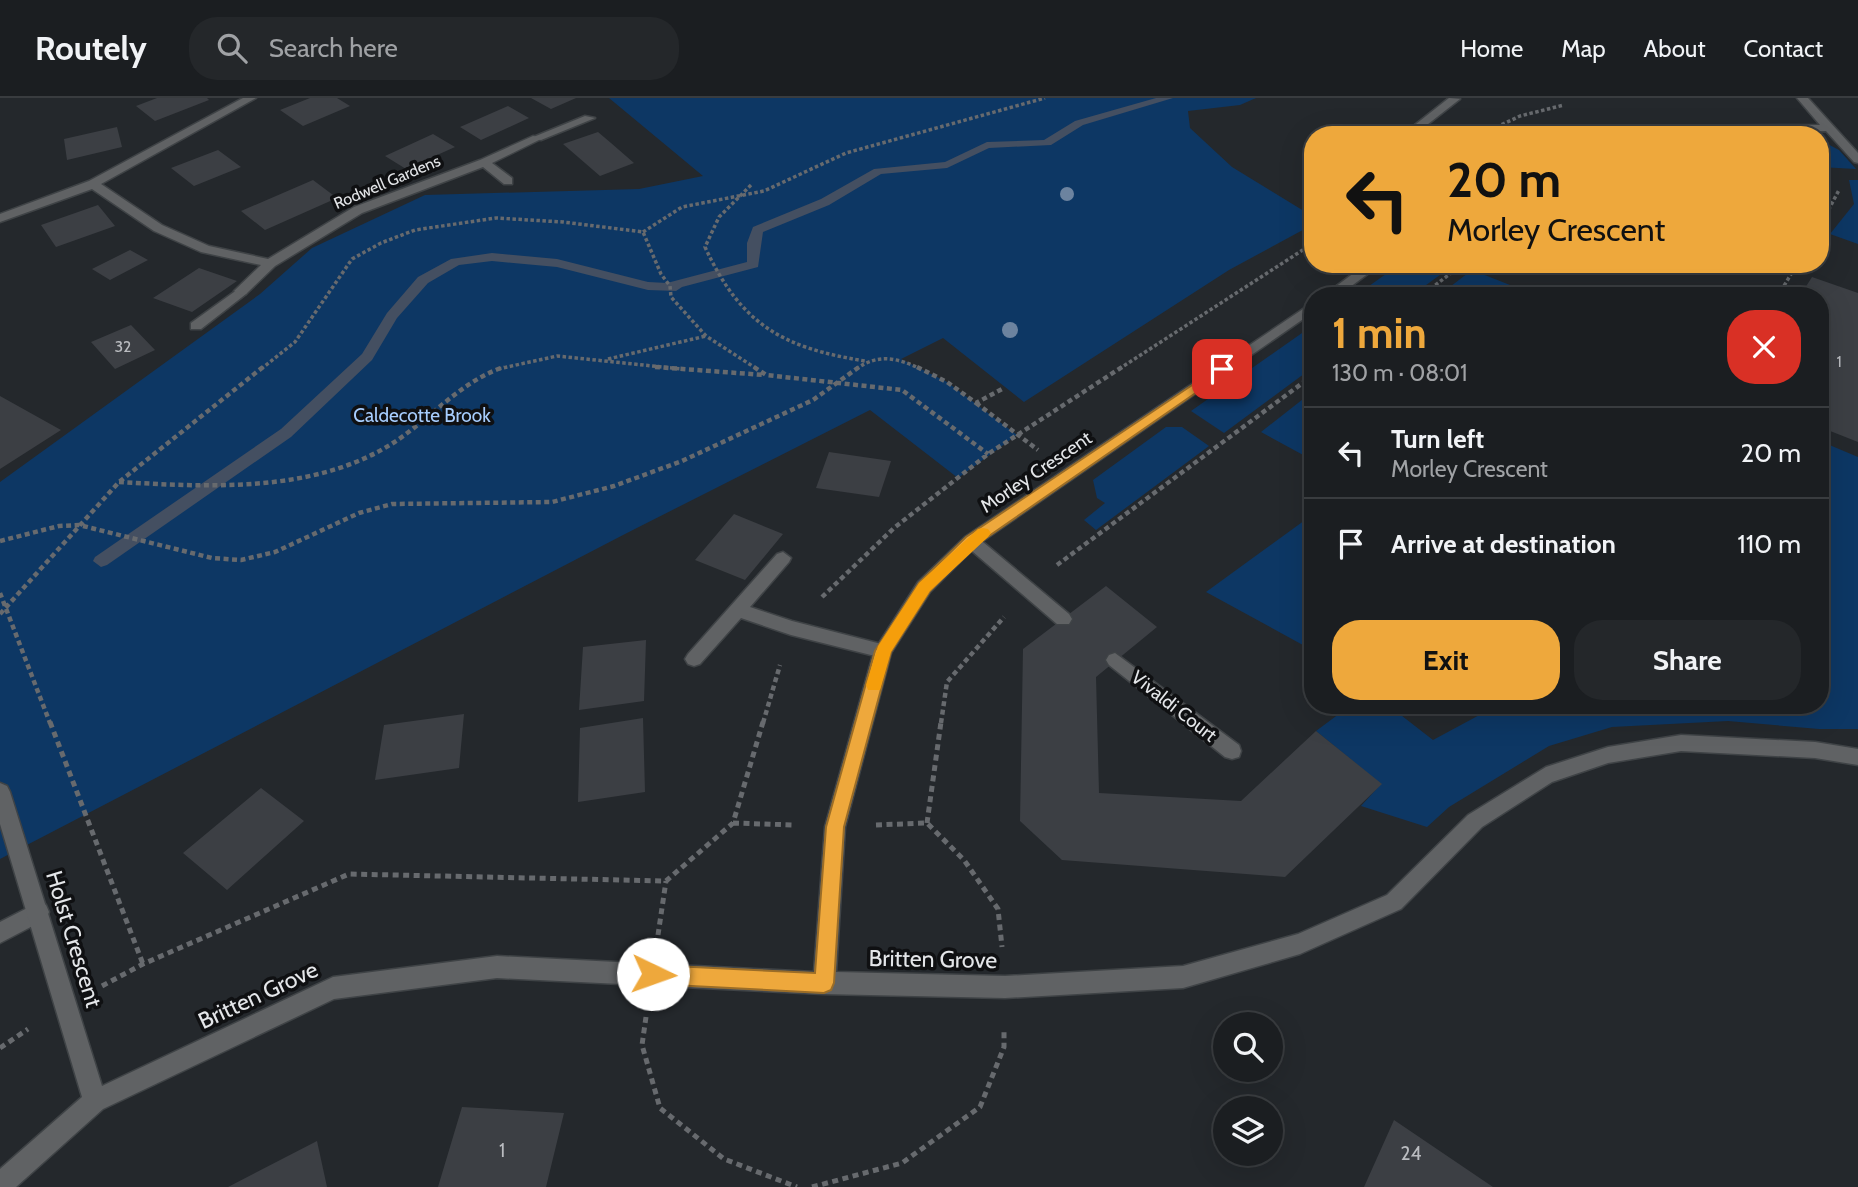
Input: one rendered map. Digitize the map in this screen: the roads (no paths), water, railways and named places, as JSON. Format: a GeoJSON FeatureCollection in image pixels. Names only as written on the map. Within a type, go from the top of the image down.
{"type":"FeatureCollection","features":[{"type":"Feature","properties":{"kind":"street"},"geometry":{"type":"LineString","coordinates":[[0,218],[93,184],[251,98]]}},
{"type":"Feature","properties":{"kind":"street"},"geometry":{"type":"LineString","coordinates":[[1802,98],[1826,126]]}},
{"type":"Feature","properties":{"kind":"street"},"geometry":{"type":"LineString","coordinates":[[1420,126],[1455,99]]}},
{"type":"Feature","properties":{"kind":"street","name":"Rodwell Gardens"},"geometry":{"type":"LineString","coordinates":[[196,327],[241,291],[270,263],[358,210],[589,118]]}},
{"type":"Feature","properties":{"kind":"street"},"geometry":{"type":"LineString","coordinates":[[1829,129],[1858,160]]}},
{"type":"Feature","properties":{"kind":"street"},"geometry":{"type":"LineString","coordinates":[[484,162],[508,181]]}},
{"type":"Feature","properties":{"kind":"street"},"geometry":{"type":"LineString","coordinates":[[93,184],[158,228],[205,249],[270,263]]}},
{"type":"Feature","properties":{"kind":"street"},"geometry":{"type":"LineString","coordinates":[[1342,287],[1362,273]]}},
{"type":"Feature","properties":{"kind":"street","name":"Morley Crescent"},"geometry":{"type":"LineString","coordinates":[[824,983],[835,827],[883,651],[924,587],[971,541],[1304,312]]}},
{"type":"Feature","properties":{"kind":"street"},"geometry":{"type":"LineString","coordinates":[[971,541],[1063,619]]}},
{"type":"Feature","properties":{"kind":"street"},"geometry":{"type":"LineString","coordinates":[[694,659],[783,558]]}},
{"type":"Feature","properties":{"kind":"street"},"geometry":{"type":"LineString","coordinates":[[739,610],[791,628],[883,651]]}},
{"type":"Feature","properties":{"kind":"street","name":"Vivaldi Court"},"geometry":{"type":"LineString","coordinates":[[1115,660],[1232,751]]}},
{"type":"Feature","properties":{"kind":"street","name":"Britten Grove"},"geometry":{"type":"LineString","coordinates":[[0,1185],[95,1101],[333,988],[497,967],[824,983],[1005,987],[1183,977],[1300,944],[1394,902],[1475,821],[1546,775],[1608,755],[1681,743],[1815,750],[1858,757]]}},
{"type":"Feature","properties":{"kind":"street","name":"Holst Crescent"},"geometry":{"type":"LineString","coordinates":[[0,792],[95,1101]]}},
{"type":"Feature","properties":{"kind":"street"},"geometry":{"type":"LineString","coordinates":[[0,933],[38,912]]}},
{"type":"Feature","properties":{"kind":"waterway"},"geometry":{"type":"LineString","coordinates":[[101,561],[286,433],[367,357],[392,316],[423,280],[456,262],[492,257],[557,263],[648,286],[676,287],[670,286],[753,264],[753,243],[757,230],[825,202],[878,171],[947,165],[987,145],[1047,143],[1079,123],[1168,98]]}},
{"type":"Feature","properties":{"kind":"park label","name":"Caldecotte Brook"},"geometry":{"type":"Point","coordinates":[422,415]}}]}
